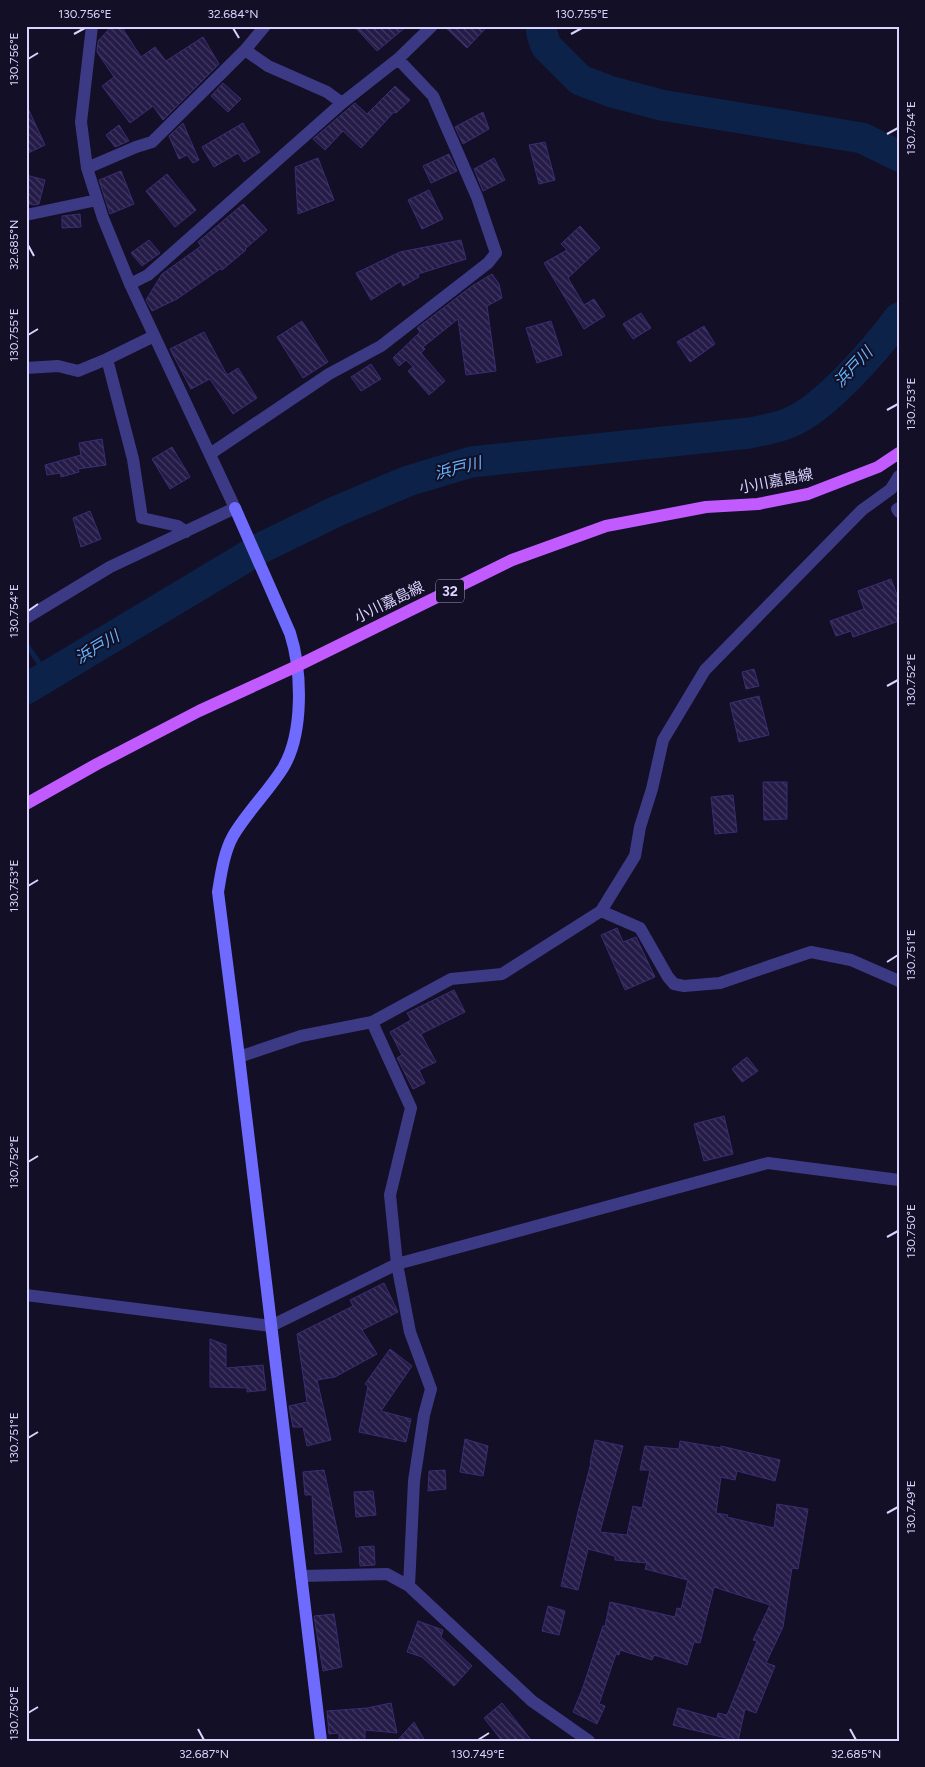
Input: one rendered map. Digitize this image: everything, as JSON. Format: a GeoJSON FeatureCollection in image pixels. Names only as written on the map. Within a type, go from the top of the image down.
{"type":"FeatureCollection","features":[{"type":"Feature","properties":{"kind":"main road","name":"小川嘉島線"},"geometry":{"type":"LineString","coordinates":[[26,804],[97,764],[199,711],[297,666],[512,560],[606,526],[706,507],[758,504],[808,494],[878,467],[894,456]]}},
{"type":"Feature","properties":{"kind":"street"},"geometry":{"type":"LineString","coordinates":[[92,26],[81,122],[87,168],[97,200],[130,284],[237,512],[290,633],[297,666],[298,700],[295,738],[284,767],[232,837],[223,865],[218,892],[321,1741]]}},
{"type":"Feature","properties":{"kind":"street"},"geometry":{"type":"LineString","coordinates":[[87,168],[152,142],[245,50],[265,26]]}},
{"type":"Feature","properties":{"kind":"street"},"geometry":{"type":"LineString","coordinates":[[130,284],[148,275],[342,103],[398,60],[432,26]]}},
{"type":"Feature","properties":{"kind":"street"},"geometry":{"type":"LineString","coordinates":[[245,50],[268,66],[327,92],[342,103]]}},
{"type":"Feature","properties":{"kind":"street"},"geometry":{"type":"LineString","coordinates":[[210,454],[329,374],[381,346],[488,263],[496,253],[477,197],[433,96],[398,60]]}},
{"type":"Feature","properties":{"kind":"street"},"geometry":{"type":"LineString","coordinates":[[26,216],[97,200]]}},
{"type":"Feature","properties":{"kind":"street"},"geometry":{"type":"LineString","coordinates":[[26,368],[58,366],[78,371],[154,336]]}},
{"type":"Feature","properties":{"kind":"street"},"geometry":{"type":"LineString","coordinates":[[107,359],[133,459],[142,518],[178,526],[186,532]]}},
{"type":"Feature","properties":{"kind":"street"},"geometry":{"type":"LineString","coordinates":[[239,1057],[300,1036],[372,1022],[451,979],[502,974],[601,911],[634,856],[663,740],[705,670],[862,510],[891,489],[899,475],[894,456]]}},
{"type":"Feature","properties":{"kind":"street"},"geometry":{"type":"LineString","coordinates":[[899,508],[897,509],[899,512]]}},
{"type":"Feature","properties":{"kind":"street"},"geometry":{"type":"LineString","coordinates":[[26,618],[110,568],[186,532],[237,512]]}},
{"type":"Feature","properties":{"kind":"street"},"geometry":{"type":"LineString","coordinates":[[601,911],[640,928],[674,984],[684,986],[720,983],[811,952],[851,960],[899,981]]}},
{"type":"Feature","properties":{"kind":"street"},"geometry":{"type":"LineString","coordinates":[[372,1022],[411,1108],[390,1195],[397,1264],[410,1332],[432,1389],[424,1415],[414,1482],[409,1586]]}},
{"type":"Feature","properties":{"kind":"street"},"geometry":{"type":"LineString","coordinates":[[26,1295],[271,1326],[397,1264],[768,1163],[899,1180]]}},
{"type":"Feature","properties":{"kind":"street"},"geometry":{"type":"LineString","coordinates":[[301,1576],[387,1574],[409,1586],[532,1702],[589,1741]]}},
{"type":"Feature","properties":{"kind":"building"},"geometry":{"type":"Polygon","coordinates":[[[112,26],[121,26],[141,57],[155,47],[166,61],[203,37],[219,64],[163,120],[153,106],[130,123],[102,86],[114,77],[97,52],[98,41],[112,26]]]}},
{"type":"Feature","properties":{"kind":"building"},"geometry":{"type":"Polygon","coordinates":[[[354,26],[407,26],[377,51],[354,26]]]}},
{"type":"Feature","properties":{"kind":"building"},"geometry":{"type":"Polygon","coordinates":[[[444,26],[488,26],[467,48],[444,26]]]}},
{"type":"Feature","properties":{"kind":"building"},"geometry":{"type":"Polygon","coordinates":[[[223,83],[241,99],[228,112],[211,96],[223,83]]]}},
{"type":"Feature","properties":{"kind":"building"},"geometry":{"type":"Polygon","coordinates":[[[395,86],[410,100],[396,113],[394,112],[361,148],[343,131],[325,150],[313,139],[355,103],[367,114],[395,86]]]}},
{"type":"Feature","properties":{"kind":"building"},"geometry":{"type":"Polygon","coordinates":[[[26,104],[45,145],[26,154],[26,104]]]}},
{"type":"Feature","properties":{"kind":"building"},"geometry":{"type":"Polygon","coordinates":[[[483,112],[489,129],[463,144],[455,127],[483,112]]]}},
{"type":"Feature","properties":{"kind":"building"},"geometry":{"type":"Polygon","coordinates":[[[183,123],[199,160],[193,163],[187,155],[179,159],[169,136],[183,123]]]}},
{"type":"Feature","properties":{"kind":"building"},"geometry":{"type":"Polygon","coordinates":[[[243,123],[260,152],[244,162],[238,153],[214,167],[202,147],[243,123]]]}},
{"type":"Feature","properties":{"kind":"building"},"geometry":{"type":"Polygon","coordinates":[[[119,125],[129,141],[115,147],[106,135],[119,125]]]}},
{"type":"Feature","properties":{"kind":"building"},"geometry":{"type":"Polygon","coordinates":[[[545,142],[555,180],[539,184],[529,145],[545,142]]]}},
{"type":"Feature","properties":{"kind":"building"},"geometry":{"type":"Polygon","coordinates":[[[449,154],[457,171],[431,183],[423,166],[449,154]]]}},
{"type":"Feature","properties":{"kind":"building"},"geometry":{"type":"Polygon","coordinates":[[[318,158],[334,200],[298,214],[295,167],[318,158]]]}},
{"type":"Feature","properties":{"kind":"building"},"geometry":{"type":"Polygon","coordinates":[[[494,158],[505,180],[483,191],[474,169],[494,158]]]}},
{"type":"Feature","properties":{"kind":"building"},"geometry":{"type":"Polygon","coordinates":[[[121,171],[134,204],[110,214],[99,180],[121,171]]]}},
{"type":"Feature","properties":{"kind":"building"},"geometry":{"type":"Polygon","coordinates":[[[167,174],[196,210],[175,227],[146,191],[167,174]]]}},
{"type":"Feature","properties":{"kind":"building"},"geometry":{"type":"Polygon","coordinates":[[[26,175],[45,180],[39,204],[26,203],[26,175]]]}},
{"type":"Feature","properties":{"kind":"building"},"geometry":{"type":"Polygon","coordinates":[[[429,190],[443,219],[422,229],[408,200],[429,190]]]}},
{"type":"Feature","properties":{"kind":"building"},"geometry":{"type":"Polygon","coordinates":[[[243,204],[267,230],[222,270],[220,269],[177,299],[152,311],[146,300],[162,274],[201,246],[198,242],[243,204]]]}},
{"type":"Feature","properties":{"kind":"building"},"geometry":{"type":"Polygon","coordinates":[[[80,214],[81,227],[62,228],[62,216],[80,214]]]}},
{"type":"Feature","properties":{"kind":"building"},"geometry":{"type":"Polygon","coordinates":[[[580,226],[600,248],[568,278],[584,305],[594,299],[605,316],[584,329],[544,263],[567,250],[561,244],[580,226]]]}},
{"type":"Feature","properties":{"kind":"building"},"geometry":{"type":"Polygon","coordinates":[[[149,240],[160,253],[142,266],[131,253],[149,240]]]}},
{"type":"Feature","properties":{"kind":"building"},"geometry":{"type":"Polygon","coordinates":[[[461,240],[466,259],[418,274],[419,277],[403,286],[401,281],[371,300],[356,273],[400,252],[461,240]]]}},
{"type":"Feature","properties":{"kind":"building"},"geometry":{"type":"Polygon","coordinates":[[[492,274],[499,284],[502,298],[487,306],[496,371],[466,375],[458,319],[423,347],[425,349],[421,353],[445,381],[429,395],[408,371],[413,367],[406,360],[399,366],[393,358],[420,332],[417,328],[472,286],[492,274]]]}},
{"type":"Feature","properties":{"kind":"building"},"geometry":{"type":"Polygon","coordinates":[[[641,313],[651,328],[633,339],[623,324],[641,313]]]}},
{"type":"Feature","properties":{"kind":"building"},"geometry":{"type":"Polygon","coordinates":[[[302,321],[328,362],[303,378],[277,337],[302,321]]]}},
{"type":"Feature","properties":{"kind":"building"},"geometry":{"type":"Polygon","coordinates":[[[551,321],[562,355],[537,363],[526,328],[551,321]]]}},
{"type":"Feature","properties":{"kind":"building"},"geometry":{"type":"Polygon","coordinates":[[[704,326],[715,344],[690,362],[677,342],[704,326]]]}},
{"type":"Feature","properties":{"kind":"building"},"geometry":{"type":"Polygon","coordinates":[[[204,332],[227,375],[238,368],[257,398],[233,414],[210,379],[191,389],[170,349],[204,332]]]}},
{"type":"Feature","properties":{"kind":"building"},"geometry":{"type":"Polygon","coordinates":[[[371,364],[381,379],[361,391],[351,377],[371,364]]]}},
{"type":"Feature","properties":{"kind":"building"},"geometry":{"type":"Polygon","coordinates":[[[102,439],[106,465],[78,469],[79,472],[61,477],[60,473],[47,475],[45,465],[81,455],[79,443],[102,439]]]}},
{"type":"Feature","properties":{"kind":"building"},"geometry":{"type":"Polygon","coordinates":[[[172,447],[190,477],[170,489],[152,459],[172,447]]]}},
{"type":"Feature","properties":{"kind":"building"},"geometry":{"type":"Polygon","coordinates":[[[90,511],[101,539],[81,547],[73,518],[90,511]]]}},
{"type":"Feature","properties":{"kind":"building"},"geometry":{"type":"Polygon","coordinates":[[[891,579],[899,600],[899,621],[853,637],[851,631],[836,636],[830,621],[864,609],[858,591],[891,579]]]}},
{"type":"Feature","properties":{"kind":"building"},"geometry":{"type":"Polygon","coordinates":[[[754,669],[759,686],[746,689],[742,672],[754,669]]]}},
{"type":"Feature","properties":{"kind":"building"},"geometry":{"type":"Polygon","coordinates":[[[759,696],[769,735],[739,742],[730,703],[759,696]]]}},
{"type":"Feature","properties":{"kind":"building"},"geometry":{"type":"Polygon","coordinates":[[[763,782],[787,782],[787,819],[764,820],[763,782]]]}},
{"type":"Feature","properties":{"kind":"building"},"geometry":{"type":"Polygon","coordinates":[[[733,795],[737,832],[715,834],[711,797],[733,795]]]}},
{"type":"Feature","properties":{"kind":"building"},"geometry":{"type":"Polygon","coordinates":[[[617,928],[623,942],[636,937],[655,977],[625,990],[601,935],[617,928]]]}},
{"type":"Feature","properties":{"kind":"building"},"geometry":{"type":"Polygon","coordinates":[[[454,990],[465,1012],[421,1034],[436,1062],[419,1070],[425,1083],[413,1089],[397,1058],[402,1055],[390,1032],[411,1020],[407,1013],[454,990]]]}},
{"type":"Feature","properties":{"kind":"building"},"geometry":{"type":"Polygon","coordinates":[[[747,1057],[758,1071],[742,1082],[732,1069],[747,1057]]]}},
{"type":"Feature","properties":{"kind":"building"},"geometry":{"type":"Polygon","coordinates":[[[724,1116],[733,1154],[704,1161],[694,1124],[724,1116]]]}},
{"type":"Feature","properties":{"kind":"building"},"geometry":{"type":"Polygon","coordinates":[[[384,1283],[398,1312],[362,1330],[377,1354],[335,1377],[317,1380],[331,1440],[307,1446],[303,1427],[293,1427],[289,1406],[307,1402],[297,1334],[353,1306],[350,1300],[384,1283]]]}},
{"type":"Feature","properties":{"kind":"building"},"geometry":{"type":"Polygon","coordinates":[[[210,1339],[226,1345],[226,1368],[263,1365],[266,1390],[247,1392],[247,1388],[210,1387],[210,1339]]]}},
{"type":"Feature","properties":{"kind":"building"},"geometry":{"type":"Polygon","coordinates":[[[390,1349],[412,1366],[381,1411],[411,1419],[406,1442],[359,1432],[368,1386],[365,1384],[390,1349]]]}},
{"type":"Feature","properties":{"kind":"building"},"geometry":{"type":"Polygon","coordinates":[[[465,1439],[488,1446],[483,1476],[460,1472],[465,1439]]]}},
{"type":"Feature","properties":{"kind":"building"},"geometry":{"type":"Polygon","coordinates":[[[595,1440],[623,1446],[600,1532],[627,1535],[633,1506],[642,1508],[650,1470],[640,1470],[645,1446],[679,1449],[680,1441],[721,1448],[721,1446],[780,1460],[775,1481],[737,1471],[735,1480],[721,1477],[716,1513],[774,1528],[777,1504],[808,1509],[798,1569],[792,1568],[783,1627],[766,1663],[775,1666],[756,1713],[745,1709],[738,1741],[673,1725],[678,1708],[717,1719],[718,1713],[727,1715],[757,1641],[753,1640],[770,1605],[714,1587],[700,1643],[694,1642],[687,1665],[654,1655],[652,1660],[620,1650],[619,1655],[616,1654],[599,1704],[605,1706],[597,1724],[573,1712],[603,1626],[605,1626],[610,1602],[675,1617],[677,1608],[681,1609],[688,1580],[645,1569],[647,1563],[615,1560],[615,1556],[588,1549],[578,1590],[561,1586],[595,1440]]]}},
{"type":"Feature","properties":{"kind":"building"},"geometry":{"type":"Polygon","coordinates":[[[324,1470],[342,1552],[315,1554],[312,1495],[305,1495],[303,1472],[324,1470]]]}},
{"type":"Feature","properties":{"kind":"building"},"geometry":{"type":"Polygon","coordinates":[[[445,1470],[446,1489],[428,1491],[429,1471],[445,1470]]]}},
{"type":"Feature","properties":{"kind":"building"},"geometry":{"type":"Polygon","coordinates":[[[373,1491],[376,1515],[356,1517],[354,1492],[373,1491]]]}},
{"type":"Feature","properties":{"kind":"building"},"geometry":{"type":"Polygon","coordinates":[[[374,1546],[375,1565],[360,1566],[359,1547],[374,1546]]]}},
{"type":"Feature","properties":{"kind":"building"},"geometry":{"type":"Polygon","coordinates":[[[548,1606],[565,1611],[559,1635],[542,1631],[548,1606]]]}},
{"type":"Feature","properties":{"kind":"building"},"geometry":{"type":"Polygon","coordinates":[[[334,1614],[342,1667],[323,1671],[314,1616],[334,1614]]]}},
{"type":"Feature","properties":{"kind":"building"},"geometry":{"type":"Polygon","coordinates":[[[418,1621],[443,1630],[441,1637],[472,1666],[454,1686],[422,1657],[407,1652],[418,1621]]]}},
{"type":"Feature","properties":{"kind":"building"},"geometry":{"type":"Polygon","coordinates":[[[391,1703],[397,1733],[365,1730],[365,1741],[339,1741],[339,1733],[329,1734],[327,1711],[367,1708],[391,1703]]]}},
{"type":"Feature","properties":{"kind":"building"},"geometry":{"type":"Polygon","coordinates":[[[502,1703],[532,1741],[502,1741],[484,1718],[502,1703]]]}},
{"type":"Feature","properties":{"kind":"building"},"geometry":{"type":"Polygon","coordinates":[[[414,1722],[425,1741],[397,1741],[414,1722]]]}},
{"type":"Feature","properties":{"kind":"waterway","name":"浜戸川"},"geometry":{"type":"LineString","coordinates":[[541,26],[546,46],[580,80],[612,92],[661,105],[862,138],[899,156]]}},
{"type":"Feature","properties":{"kind":"waterway","name":"浜戸川"},"geometry":{"type":"LineString","coordinates":[[26,689],[261,548],[337,511],[408,481],[471,462],[750,433],[791,422],[819,404],[850,376],[899,318]]}},
{"type":"Feature","properties":{"kind":"waterway"},"geometry":{"type":"LineString","coordinates":[[26,644],[48,676]]}}]}
